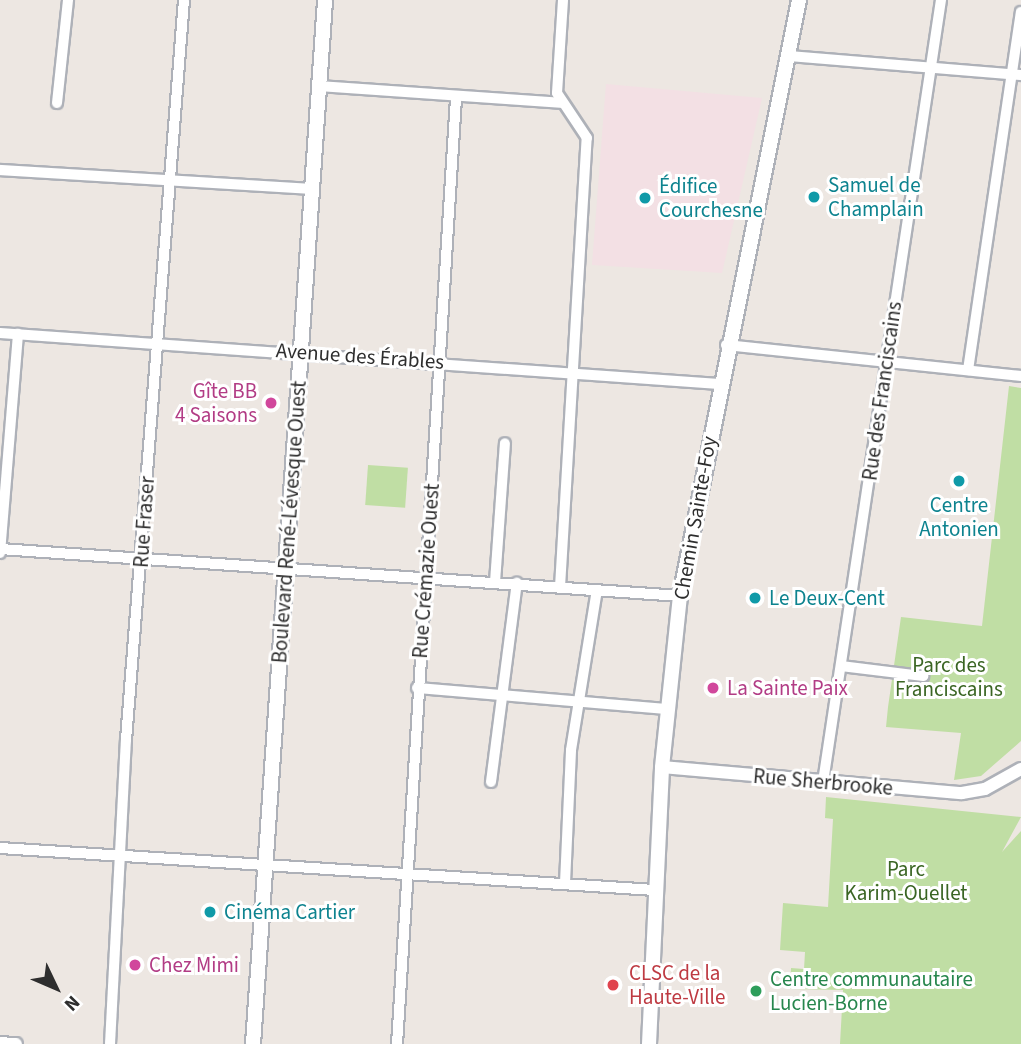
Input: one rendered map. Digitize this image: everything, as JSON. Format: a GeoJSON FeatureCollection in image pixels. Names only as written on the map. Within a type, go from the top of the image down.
{"type":"FeatureCollection","features":[{"type":"Feature","properties":{"kind":"main road","name":"Boulevard René-Lévesque Ouest"},"geometry":{"type":"LineString","coordinates":[[253,1044],[325,0]]}},
{"type":"Feature","properties":{"kind":"main road","name":"Chemin Sainte-Foy"},"geometry":{"type":"LineString","coordinates":[[649,1044],[654,890],[662,767],[680,596],[726,345],[799,0]]}},
{"type":"Feature","properties":{"kind":"street"},"geometry":{"type":"LineString","coordinates":[[57,103],[68,0]]}},
{"type":"Feature","properties":{"kind":"street","name":"Rue Fraser"},"geometry":{"type":"LineString","coordinates":[[110,1044],[120,856],[184,0]]}},
{"type":"Feature","properties":{"kind":"street"},"geometry":{"type":"LineString","coordinates":[[560,587],[587,138],[557,93],[564,0]]}},
{"type":"Feature","properties":{"kind":"street","name":"Rue des Franciscains"},"geometry":{"type":"LineString","coordinates":[[823,782],[941,0]]}},
{"type":"Feature","properties":{"kind":"street"},"geometry":{"type":"LineString","coordinates":[[968,370],[1017,74],[1021,12]]}},
{"type":"Feature","properties":{"kind":"street"},"geometry":{"type":"LineString","coordinates":[[788,55],[932,70],[1017,74]]}},
{"type":"Feature","properties":{"kind":"street"},"geometry":{"type":"LineString","coordinates":[[320,86],[456,99],[562,103]]}},
{"type":"Feature","properties":{"kind":"street","name":"Rue Crémazie Ouest"},"geometry":{"type":"LineString","coordinates":[[397,1044],[417,688],[456,99]]}},
{"type":"Feature","properties":{"kind":"street"},"geometry":{"type":"LineString","coordinates":[[0,170],[311,189]]}},
{"type":"Feature","properties":{"kind":"street","name":"Avenue des Érables"},"geometry":{"type":"LineString","coordinates":[[0,333],[440,361],[719,384]]}},
{"type":"Feature","properties":{"kind":"street"},"geometry":{"type":"LineString","coordinates":[[19,334],[0,550],[285,566],[680,596]]}},
{"type":"Feature","properties":{"kind":"street"},"geometry":{"type":"LineString","coordinates":[[726,345],[1021,376]]}},
{"type":"Feature","properties":{"kind":"street"},"geometry":{"type":"LineString","coordinates":[[495,582],[505,443]]}},
{"type":"Feature","properties":{"kind":"street"},"geometry":{"type":"LineString","coordinates":[[491,782],[517,583]]}},
{"type":"Feature","properties":{"kind":"street"},"geometry":{"type":"LineString","coordinates":[[565,883],[571,750],[597,590]]}},
{"type":"Feature","properties":{"kind":"street"},"geometry":{"type":"LineString","coordinates":[[841,666],[923,676]]}},
{"type":"Feature","properties":{"kind":"street"},"geometry":{"type":"LineString","coordinates":[[417,688],[667,709]]}},
{"type":"Feature","properties":{"kind":"street","name":"Rue Sherbrooke"},"geometry":{"type":"LineString","coordinates":[[662,767],[962,793],[985,789],[1021,769]]}},
{"type":"Feature","properties":{"kind":"street"},"geometry":{"type":"LineString","coordinates":[[0,848],[654,890]]}},
{"type":"Feature","properties":{"kind":"street"},"geometry":{"type":"LineString","coordinates":[[0,1043],[16,1044]]}},
{"type":"Feature","properties":{"kind":"shaded area"},"geometry":{"type":"Polygon","coordinates":[[[606,84],[762,98],[722,273],[592,265],[606,84]]]}},
{"type":"Feature","properties":{"kind":"green space","name":"Parc des Franciscains"},"geometry":{"type":"Polygon","coordinates":[[[1009,386],[1021,388],[1021,741],[981,776],[954,780],[961,733],[886,727],[888,707],[901,617],[982,626],[1009,386]]]}},
{"type":"Feature","properties":{"kind":"green space"},"geometry":{"type":"Polygon","coordinates":[[[368,465],[408,468],[405,508],[365,505],[368,465]]]}},
{"type":"Feature","properties":{"kind":"green space","name":"Parc Karim-Ouellet"},"geometry":{"type":"Polygon","coordinates":[[[826,797],[1021,817],[1002,852],[1021,831],[1021,1044],[840,1044],[843,990],[790,989],[791,968],[804,969],[805,952],[780,950],[783,903],[828,907],[833,819],[825,818],[826,797]]]}},
{"type":"Feature","properties":{"kind":"place","name":"Samuel de Champlain"},"geometry":{"type":"Point","coordinates":[814,197]}},
{"type":"Feature","properties":{"kind":"place","name":"Édifice Courchesne"},"geometry":{"type":"Point","coordinates":[645,198]}},
{"type":"Feature","properties":{"kind":"place","name":"Gîte BB 4 Saisons"},"geometry":{"type":"Point","coordinates":[271,403]}},
{"type":"Feature","properties":{"kind":"place","name":"Centre Antonien"},"geometry":{"type":"Point","coordinates":[959,481]}},
{"type":"Feature","properties":{"kind":"place","name":"Le Deux-Cent"},"geometry":{"type":"Point","coordinates":[755,598]}},
{"type":"Feature","properties":{"kind":"place","name":"La Sainte Paix"},"geometry":{"type":"Point","coordinates":[713,688]}},
{"type":"Feature","properties":{"kind":"place","name":"Cinéma Cartier"},"geometry":{"type":"Point","coordinates":[210,912]}},
{"type":"Feature","properties":{"kind":"place","name":"Chez Mimi"},"geometry":{"type":"Point","coordinates":[135,965]}},
{"type":"Feature","properties":{"kind":"place","name":"CLSC de la Haute-Ville"},"geometry":{"type":"Point","coordinates":[613,985]}},
{"type":"Feature","properties":{"kind":"place","name":"Centre communautaire Lucien-Borne"},"geometry":{"type":"Point","coordinates":[756,991]}}]}
